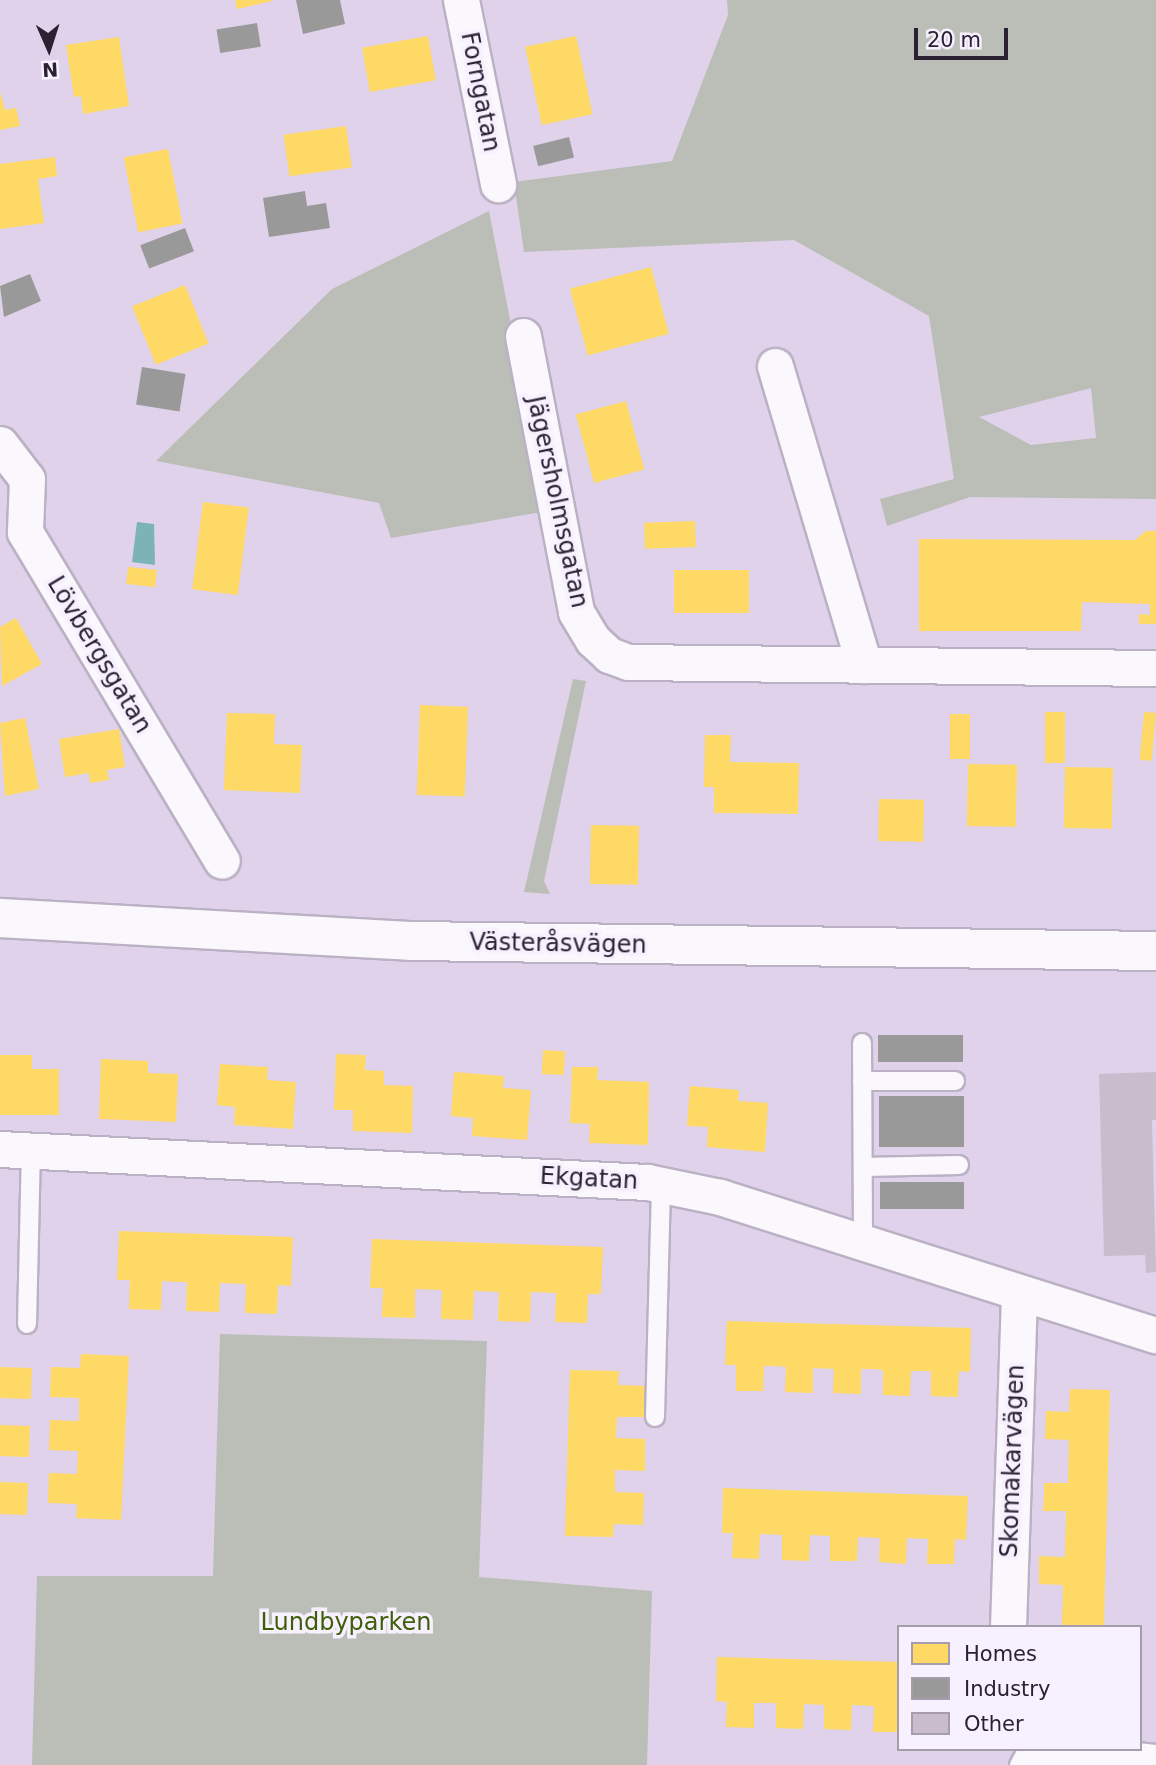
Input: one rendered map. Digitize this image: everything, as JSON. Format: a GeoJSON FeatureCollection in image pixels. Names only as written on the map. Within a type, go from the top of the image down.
{"type":"FeatureCollection","features":[{"type":"Feature","properties":{"kind":"street","name":"Forngatan"},"geometry":{"type":"LineString","coordinates":[[461,0],[498,184]]}},
{"type":"Feature","properties":{"kind":"street","name":"Jägersholmsgatan"},"geometry":{"type":"LineString","coordinates":[[523,336],[576,612],[593,640],[628,662],[1156,668]]}},
{"type":"Feature","properties":{"kind":"street"},"geometry":{"type":"LineString","coordinates":[[775,366],[864,665]]}},
{"type":"Feature","properties":{"kind":"street","name":"Lövbergsgatan"},"geometry":{"type":"LineString","coordinates":[[0,444],[27,479],[25,532],[222,861]]}},
{"type":"Feature","properties":{"kind":"street","name":"Västeråsvägen"},"geometry":{"type":"LineString","coordinates":[[0,918],[411,941],[1117,950],[1156,948]]}},
{"type":"Feature","properties":{"kind":"street","name":"Ekgatan"},"geometry":{"type":"LineString","coordinates":[[15,1149],[662,1184],[720,1197],[1019,1294],[1156,1335]]}},
{"type":"Feature","properties":{"kind":"street","name":"Skomakarvägen"},"geometry":{"type":"LineString","coordinates":[[1008,1625],[1019,1294]]}},
{"type":"Feature","properties":{"kind":"street"},"geometry":{"type":"LineString","coordinates":[[1053,1751],[1156,1762]]}},
{"type":"Feature","properties":{"kind":"lane"},"geometry":{"type":"LineString","coordinates":[[862,1043],[863,1243]]}},
{"type":"Feature","properties":{"kind":"lane"},"geometry":{"type":"LineString","coordinates":[[862,1080],[955,1081]]}},
{"type":"Feature","properties":{"kind":"lane"},"geometry":{"type":"LineString","coordinates":[[15,1149],[27,1324]]}},
{"type":"Feature","properties":{"kind":"lane"},"geometry":{"type":"LineString","coordinates":[[863,1167],[958,1165]]}},
{"type":"Feature","properties":{"kind":"lane"},"geometry":{"type":"LineString","coordinates":[[655,1418],[662,1184]]}},
{"type":"Feature","properties":{"kind":"green space"},"geometry":{"type":"Polygon","coordinates":[[[727,0],[1156,0],[1156,499],[970,497],[887,526],[880,499],[954,479],[929,316],[794,240],[524,252],[514,182],[672,161],[728,15],[727,0]],[[1091,388],[979,417],[1031,445],[1096,438],[1091,388]]]}},
{"type":"Feature","properties":{"kind":"green space"},"geometry":{"type":"Polygon","coordinates":[[[489,211],[547,511],[391,538],[379,503],[156,461],[332,289],[489,211]]]}},
{"type":"Feature","properties":{"kind":"green space"},"geometry":{"type":"Polygon","coordinates":[[[573,679],[586,681],[544,881],[550,894],[524,892],[573,679]]]}},
{"type":"Feature","properties":{"kind":"green space","name":"Lundbyparken"},"geometry":{"type":"Polygon","coordinates":[[[220,1334],[487,1341],[479,1577],[652,1591],[647,1765],[32,1765],[37,1576],[213,1576],[220,1334]]]}},
{"type":"Feature","properties":{"kind":"shaded area"},"geometry":{"type":"Polygon","coordinates":[[[137,522],[154,524],[155,565],[132,562],[137,522]]]}},
{"type":"Feature","properties":{"kind":"building: Homes"},"geometry":{"type":"Polygon","coordinates":[[[235,0],[272,0],[272,1],[237,9],[235,0]]]}},
{"type":"Feature","properties":{"kind":"building: Homes"},"geometry":{"type":"Polygon","coordinates":[[[428,36],[436,80],[370,92],[362,48],[428,36]]]}},
{"type":"Feature","properties":{"kind":"building: Homes"},"geometry":{"type":"Polygon","coordinates":[[[576,36],[593,114],[542,125],[525,47],[576,36]]]}},
{"type":"Feature","properties":{"kind":"building: Homes"},"geometry":{"type":"Polygon","coordinates":[[[119,37],[129,106],[83,114],[81,96],[74,97],[66,45],[119,37]]]}},
{"type":"Feature","properties":{"kind":"building: Homes"},"geometry":{"type":"Polygon","coordinates":[[[0,92],[5,110],[16,108],[20,126],[0,130],[0,92]]]}},
{"type":"Feature","properties":{"kind":"building: Homes"},"geometry":{"type":"Polygon","coordinates":[[[346,126],[352,168],[289,176],[284,135],[346,126]]]}},
{"type":"Feature","properties":{"kind":"building: Homes"},"geometry":{"type":"Polygon","coordinates":[[[168,149],[183,224],[138,232],[124,158],[168,149]]]}},
{"type":"Feature","properties":{"kind":"building: Homes"},"geometry":{"type":"Polygon","coordinates":[[[55,157],[57,176],[38,179],[44,223],[0,229],[0,164],[55,157]]]}},
{"type":"Feature","properties":{"kind":"building: Homes"},"geometry":{"type":"Polygon","coordinates":[[[651,267],[669,334],[588,355],[570,289],[651,267]]]}},
{"type":"Feature","properties":{"kind":"building: Homes"},"geometry":{"type":"Polygon","coordinates":[[[185,285],[209,343],[156,365],[132,306],[185,285]]]}},
{"type":"Feature","properties":{"kind":"building: Homes"},"geometry":{"type":"Polygon","coordinates":[[[626,401],[644,470],[594,483],[576,414],[626,401]]]}},
{"type":"Feature","properties":{"kind":"building: Homes"},"geometry":{"type":"Polygon","coordinates":[[[203,502],[249,508],[238,595],[192,589],[203,502]]]}},
{"type":"Feature","properties":{"kind":"building: Homes"},"geometry":{"type":"Polygon","coordinates":[[[695,521],[696,547],[645,549],[644,523],[695,521]]]}},
{"type":"Feature","properties":{"kind":"building: Homes"},"geometry":{"type":"Polygon","coordinates":[[[1146,531],[1156,531],[1156,624],[1139,624],[1139,614],[1150,615],[1150,604],[1082,602],[1081,631],[919,631],[919,539],[1135,540],[1146,531]]]}},
{"type":"Feature","properties":{"kind":"building: Homes"},"geometry":{"type":"Polygon","coordinates":[[[128,567],[157,570],[155,587],[126,584],[128,567]]]}},
{"type":"Feature","properties":{"kind":"building: Homes"},"geometry":{"type":"Polygon","coordinates":[[[674,570],[749,570],[749,613],[674,613],[674,570]]]}},
{"type":"Feature","properties":{"kind":"building: Homes"},"geometry":{"type":"Polygon","coordinates":[[[16,618],[42,664],[2,686],[0,627],[16,618]]]}},
{"type":"Feature","properties":{"kind":"building: Homes"},"geometry":{"type":"Polygon","coordinates":[[[420,705],[468,707],[465,797],[417,795],[420,705]]]}},
{"type":"Feature","properties":{"kind":"building: Homes"},"geometry":{"type":"Polygon","coordinates":[[[1045,712],[1065,712],[1065,763],[1045,763],[1045,712]]]}},
{"type":"Feature","properties":{"kind":"building: Homes"},"geometry":{"type":"Polygon","coordinates":[[[1144,712],[1156,713],[1152,761],[1140,760],[1144,712]]]}},
{"type":"Feature","properties":{"kind":"building: Homes"},"geometry":{"type":"Polygon","coordinates":[[[227,713],[275,714],[274,744],[302,745],[300,793],[224,790],[227,713]]]}},
{"type":"Feature","properties":{"kind":"building: Homes"},"geometry":{"type":"Polygon","coordinates":[[[950,714],[970,714],[970,759],[950,759],[950,714]]]}},
{"type":"Feature","properties":{"kind":"building: Homes"},"geometry":{"type":"Polygon","coordinates":[[[25,718],[39,789],[5,796],[0,723],[25,718]]]}},
{"type":"Feature","properties":{"kind":"building: Homes"},"geometry":{"type":"Polygon","coordinates":[[[119,729],[125,767],[107,770],[109,780],[90,783],[89,773],[65,777],[59,739],[119,729]]]}},
{"type":"Feature","properties":{"kind":"building: Homes"},"geometry":{"type":"Polygon","coordinates":[[[705,735],[731,735],[730,762],[799,763],[798,814],[714,813],[714,787],[704,787],[705,735]]]}},
{"type":"Feature","properties":{"kind":"building: Homes"},"geometry":{"type":"Polygon","coordinates":[[[968,764],[1017,765],[1016,827],[967,826],[968,764]]]}},
{"type":"Feature","properties":{"kind":"building: Homes"},"geometry":{"type":"Polygon","coordinates":[[[1065,767],[1113,768],[1112,829],[1064,828],[1065,767]]]}},
{"type":"Feature","properties":{"kind":"building: Homes"},"geometry":{"type":"Polygon","coordinates":[[[879,799],[924,800],[923,842],[878,841],[879,799]]]}},
{"type":"Feature","properties":{"kind":"building: Homes"},"geometry":{"type":"Polygon","coordinates":[[[591,825],[639,826],[638,885],[590,884],[591,825]]]}},
{"type":"Feature","properties":{"kind":"building: Homes"},"geometry":{"type":"Polygon","coordinates":[[[543,1050],[565,1051],[564,1075],[542,1074],[543,1050]]]}},
{"type":"Feature","properties":{"kind":"building: Homes"},"geometry":{"type":"Polygon","coordinates":[[[336,1054],[366,1055],[365,1070],[384,1071],[384,1085],[413,1086],[412,1133],[353,1131],[353,1110],[334,1110],[336,1054]]]}},
{"type":"Feature","properties":{"kind":"building: Homes"},"geometry":{"type":"Polygon","coordinates":[[[0,1055],[32,1055],[32,1069],[59,1069],[59,1115],[0,1115],[0,1055]]]}},
{"type":"Feature","properties":{"kind":"building: Homes"},"geometry":{"type":"Polygon","coordinates":[[[101,1059],[148,1061],[148,1073],[178,1074],[176,1122],[99,1119],[101,1059]]]}},
{"type":"Feature","properties":{"kind":"building: Homes"},"geometry":{"type":"Polygon","coordinates":[[[220,1064],[268,1067],[267,1080],[296,1082],[293,1129],[234,1125],[235,1107],[217,1105],[220,1064]]]}},
{"type":"Feature","properties":{"kind":"building: Homes"},"geometry":{"type":"Polygon","coordinates":[[[572,1067],[598,1067],[597,1080],[649,1082],[648,1145],[589,1143],[590,1124],[570,1123],[572,1067]]]}},
{"type":"Feature","properties":{"kind":"building: Homes"},"geometry":{"type":"Polygon","coordinates":[[[454,1072],[504,1076],[503,1088],[531,1090],[527,1140],[472,1136],[473,1118],[451,1116],[454,1072]]]}},
{"type":"Feature","properties":{"kind":"building: Homes"},"geometry":{"type":"Polygon","coordinates":[[[690,1086],[739,1090],[738,1101],[768,1103],[765,1152],[707,1147],[708,1127],[687,1126],[690,1086]]]}},
{"type":"Feature","properties":{"kind":"building: Homes"},"geometry":{"type":"Polygon","coordinates":[[[119,1231],[293,1237],[291,1286],[278,1285],[277,1314],[245,1313],[246,1284],[220,1283],[219,1312],[186,1311],[187,1282],[162,1281],[161,1310],[129,1309],[130,1280],[117,1280],[119,1231]]]}},
{"type":"Feature","properties":{"kind":"building: Homes"},"geometry":{"type":"Polygon","coordinates":[[[372,1239],[603,1247],[601,1294],[588,1294],[587,1323],[555,1322],[556,1293],[531,1292],[530,1322],[498,1321],[499,1292],[474,1291],[473,1320],[441,1319],[442,1290],[415,1289],[415,1318],[382,1317],[383,1288],[370,1288],[372,1239]]]}},
{"type":"Feature","properties":{"kind":"building: Homes"},"geometry":{"type":"Polygon","coordinates":[[[727,1321],[971,1328],[970,1372],[959,1371],[958,1397],[931,1396],[931,1371],[911,1371],[910,1396],[883,1395],[883,1370],[873,1369],[861,1369],[861,1394],[833,1393],[834,1369],[813,1368],[813,1393],[785,1392],[786,1367],[775,1366],[764,1366],[763,1391],[736,1391],[736,1365],[725,1365],[727,1321]]]}},
{"type":"Feature","properties":{"kind":"building: Homes"},"geometry":{"type":"Polygon","coordinates":[[[81,1354],[129,1356],[121,1520],[76,1518],[77,1504],[48,1503],[49,1473],[77,1474],[78,1451],[49,1450],[50,1420],[79,1421],[79,1398],[50,1397],[51,1367],[80,1368],[81,1354]]]}},
{"type":"Feature","properties":{"kind":"building: Homes"},"geometry":{"type":"Polygon","coordinates":[[[0,1367],[32,1368],[31,1399],[0,1398],[0,1367]]]}},
{"type":"Feature","properties":{"kind":"building: Homes"},"geometry":{"type":"Polygon","coordinates":[[[570,1370],[619,1371],[618,1385],[647,1386],[646,1417],[617,1417],[616,1438],[645,1439],[645,1471],[615,1470],[615,1492],[644,1493],[643,1525],[614,1524],[613,1537],[565,1536],[570,1370]]]}},
{"type":"Feature","properties":{"kind":"building: Homes"},"geometry":{"type":"Polygon","coordinates":[[[1070,1389],[1110,1390],[1104,1625],[1062,1625],[1063,1585],[1039,1584],[1039,1556],[1065,1557],[1066,1511],[1043,1511],[1044,1483],[1068,1483],[1069,1440],[1045,1439],[1046,1411],[1069,1412],[1070,1389]]]}},
{"type":"Feature","properties":{"kind":"building: Homes"},"geometry":{"type":"Polygon","coordinates":[[[0,1425],[30,1426],[29,1457],[0,1456],[0,1425]]]}},
{"type":"Feature","properties":{"kind":"building: Homes"},"geometry":{"type":"Polygon","coordinates":[[[0,1482],[28,1483],[27,1515],[0,1514],[0,1482]]]}},
{"type":"Feature","properties":{"kind":"building: Homes"},"geometry":{"type":"Polygon","coordinates":[[[723,1488],[968,1496],[966,1540],[955,1539],[954,1564],[927,1564],[928,1539],[907,1538],[906,1564],[879,1562],[880,1538],[858,1537],[857,1561],[830,1561],[830,1536],[810,1535],[809,1561],[782,1560],[782,1535],[760,1534],[759,1559],[732,1558],[733,1533],[722,1533],[723,1488]]]}},
{"type":"Feature","properties":{"kind":"building: Homes"},"geometry":{"type":"Polygon","coordinates":[[[717,1657],[897,1662],[897,1732],[873,1732],[874,1706],[852,1705],[851,1730],[824,1729],[824,1705],[804,1704],[803,1729],[776,1728],[776,1703],[754,1703],[754,1728],[726,1727],[727,1702],[716,1701],[717,1657]]]}},
{"type":"Feature","properties":{"kind":"building: Industry"},"geometry":{"type":"Polygon","coordinates":[[[296,0],[340,0],[345,24],[303,34],[296,0]]]}},
{"type":"Feature","properties":{"kind":"building: Industry"},"geometry":{"type":"Polygon","coordinates":[[[257,23],[261,47],[220,53],[217,29],[257,23]]]}},
{"type":"Feature","properties":{"kind":"building: Industry"},"geometry":{"type":"Polygon","coordinates":[[[569,137],[574,157],[538,166],[533,146],[569,137]]]}},
{"type":"Feature","properties":{"kind":"building: Industry"},"geometry":{"type":"Polygon","coordinates":[[[305,191],[307,206],[326,203],[330,228],[269,237],[263,198],[305,191]]]}},
{"type":"Feature","properties":{"kind":"building: Industry"},"geometry":{"type":"Polygon","coordinates":[[[185,228],[194,251],[149,269],[140,245],[185,228]]]}},
{"type":"Feature","properties":{"kind":"building: Industry"},"geometry":{"type":"Polygon","coordinates":[[[30,274],[41,301],[4,317],[0,286],[30,274]]]}},
{"type":"Feature","properties":{"kind":"building: Industry"},"geometry":{"type":"Polygon","coordinates":[[[142,367],[185,374],[180,411],[136,405],[142,367]]]}},
{"type":"Feature","properties":{"kind":"building: Industry"},"geometry":{"type":"Polygon","coordinates":[[[878,1035],[963,1035],[963,1062],[878,1062],[878,1035]]]}},
{"type":"Feature","properties":{"kind":"building: Industry"},"geometry":{"type":"Polygon","coordinates":[[[879,1096],[964,1096],[964,1147],[879,1147],[879,1096]]]}},
{"type":"Feature","properties":{"kind":"building: Industry"},"geometry":{"type":"Polygon","coordinates":[[[880,1182],[964,1182],[964,1209],[880,1209],[880,1182]]]}},
{"type":"Feature","properties":{"kind":"building: Other"},"geometry":{"type":"Polygon","coordinates":[[[1156,1072],[1156,1120],[1152,1120],[1156,1272],[1146,1273],[1145,1255],[1104,1256],[1099,1074],[1156,1072]]]}}]}
